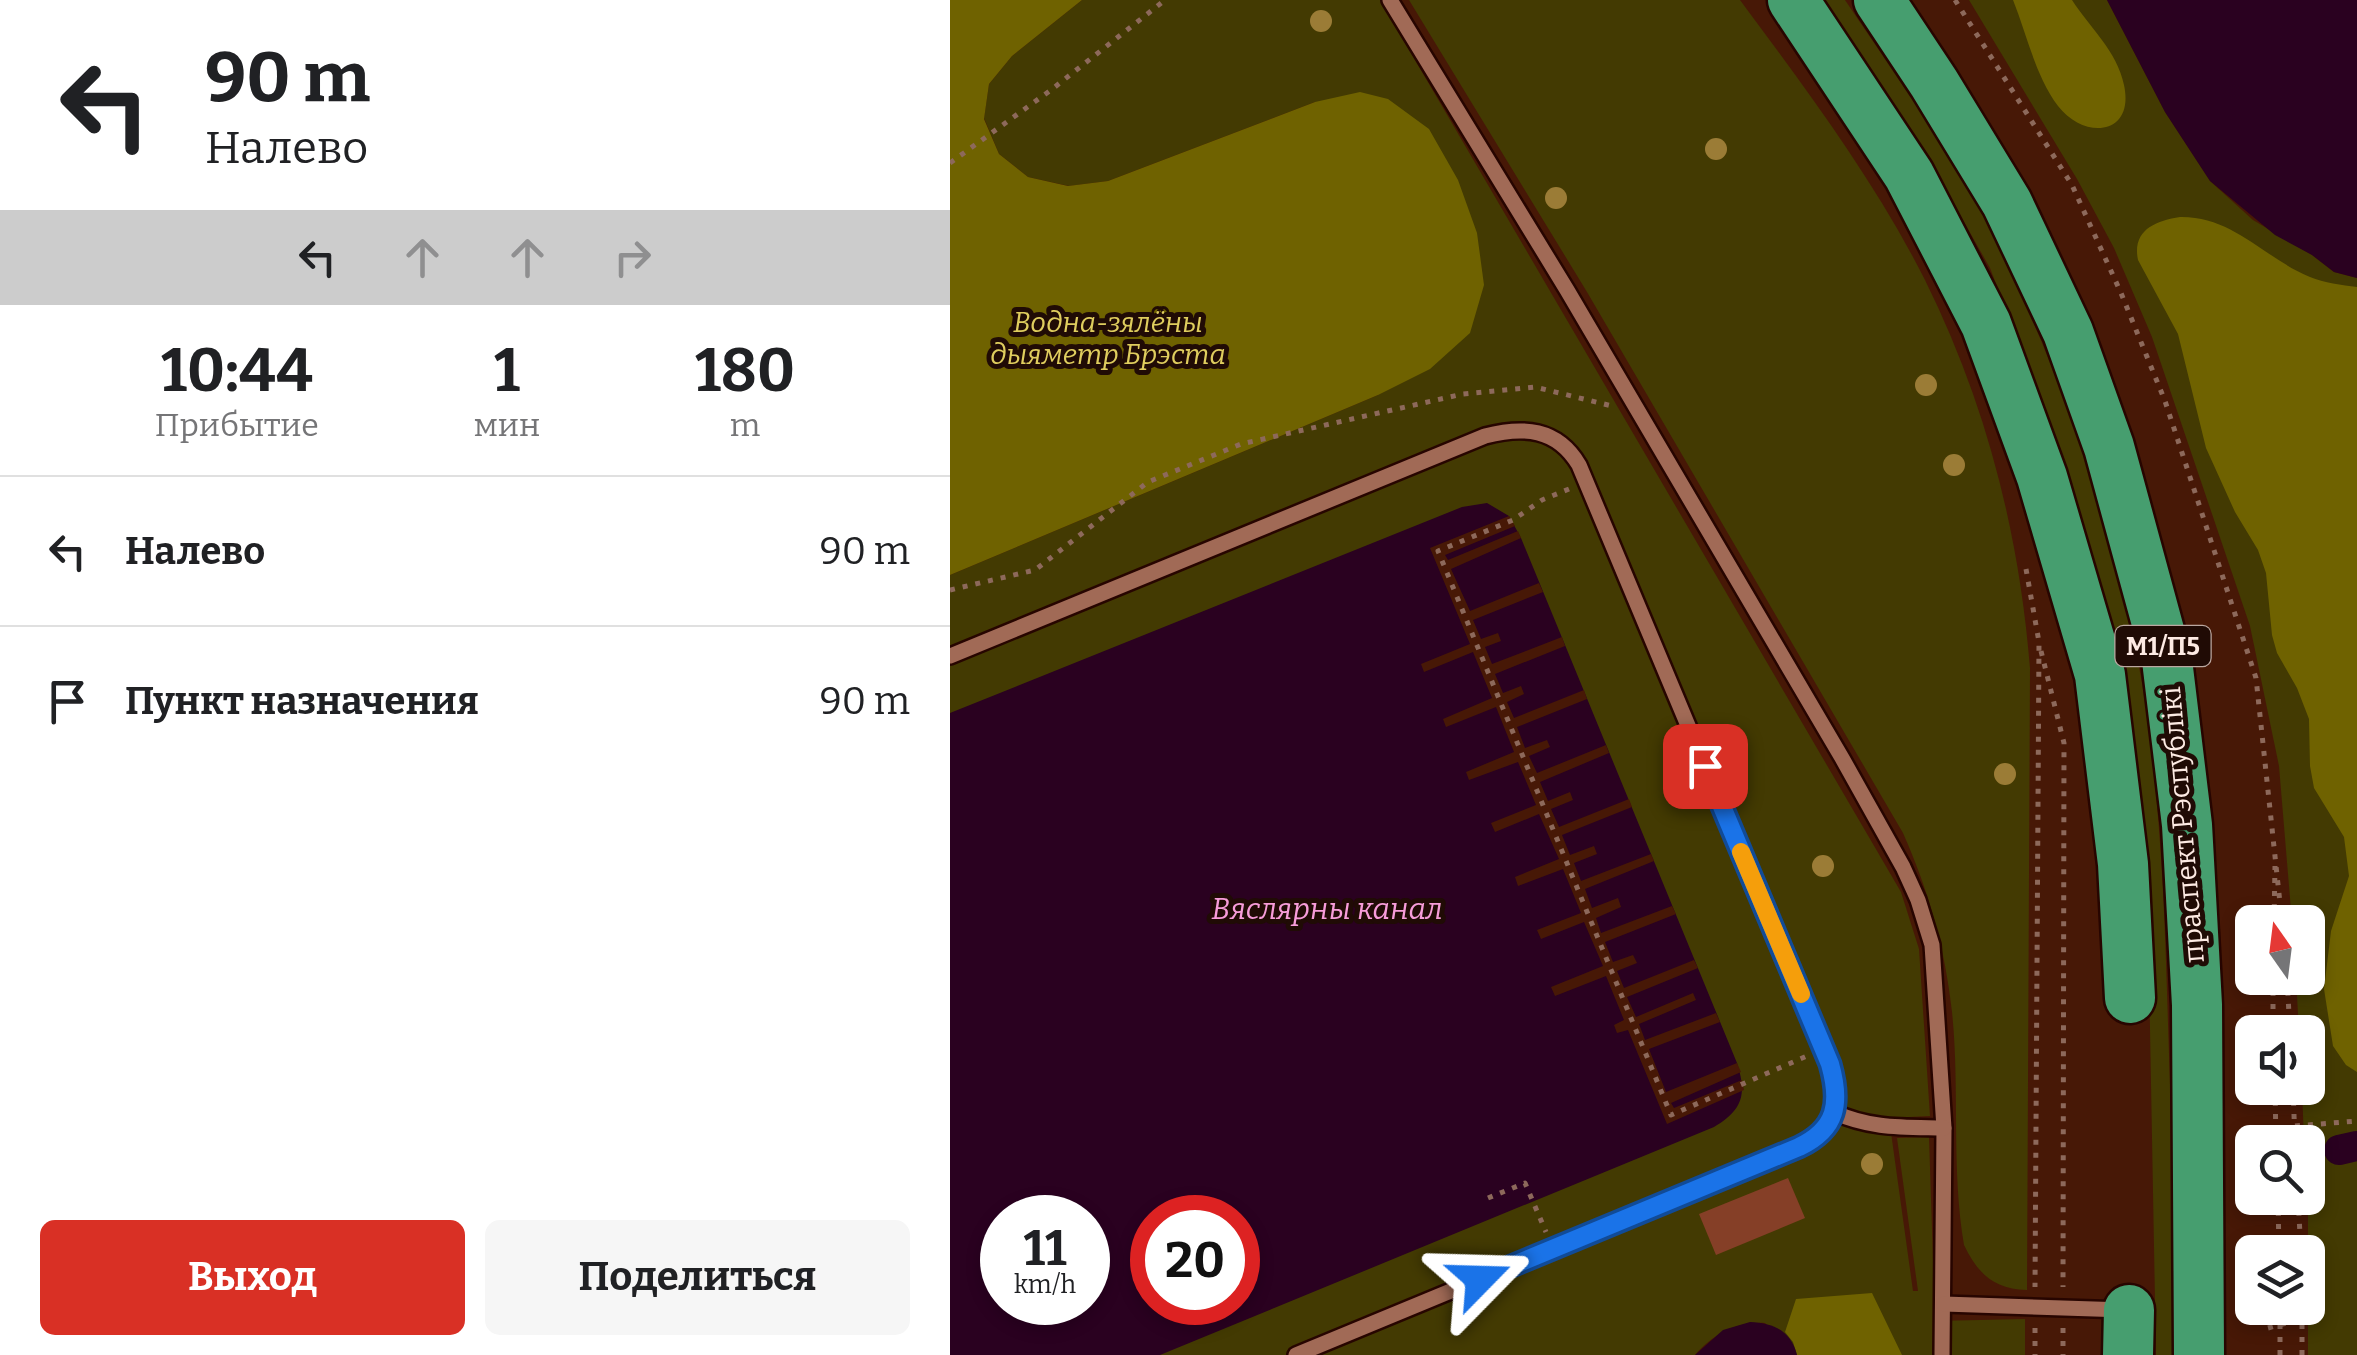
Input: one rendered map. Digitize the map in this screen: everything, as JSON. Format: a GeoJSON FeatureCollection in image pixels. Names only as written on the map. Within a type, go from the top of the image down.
{"type":"FeatureCollection","features":[{"type":"Feature","properties":{"kind":"highway","name":"М1/П5"},"geometry":{"type":"LineString","coordinates":[[1793,0],[1909,174],[1986,324],[2042,476],[2100,675],[2123,864],[2130,998]]}},
{"type":"Feature","properties":{"kind":"highway","name":"праспект Рэспублікі"},"geometry":{"type":"LineString","coordinates":[[1878,0],[1934,82],[2007,203],[2068,332],[2109,446],[2166,660],[2187,825],[2197,1005],[2199,1355]]}},
{"type":"Feature","properties":{"kind":"lane"},"geometry":{"type":"LineString","coordinates":[[1390,0],[1640,413],[1886,835],[1918,900],[1935,968],[1944,1128],[1942,1355]]}},
{"type":"Feature","properties":{"kind":"lane"},"geometry":{"type":"LineString","coordinates":[[950,656],[1485,436],[1524,429],[1543,432],[1572,452],[1579,465],[1824,1049],[1834,1080],[1834,1112],[1817,1138],[1799,1147],[1296,1355]]}},
{"type":"Feature","properties":{"kind":"lane"},"geometry":{"type":"LineString","coordinates":[[1834,1112],[1890,1128],[1944,1128]]}},
{"type":"Feature","properties":{"kind":"lane"},"geometry":{"type":"LineString","coordinates":[[1944,1304],[2062,1307],[2128,1332]]}},
{"type":"Feature","properties":{"kind":"path"},"geometry":{"type":"LineString","coordinates":[[950,162],[1166,0]]}},
{"type":"Feature","properties":{"kind":"path"},"geometry":{"type":"LineString","coordinates":[[1956,0],[2072,185],[2164,401],[2256,678],[2281,905]]}},
{"type":"Feature","properties":{"kind":"path"},"geometry":{"type":"LineString","coordinates":[[950,590],[1035,570],[1148,482],[1242,444],[1463,394],[1535,387],[1640,413]]}},
{"type":"Feature","properties":{"kind":"path"},"geometry":{"type":"LineString","coordinates":[[1542,500],[1514,520],[1438,551],[1670,1115],[1824,1049]]}},
{"type":"Feature","properties":{"kind":"path"},"geometry":{"type":"LineString","coordinates":[[2026,569],[2064,742],[2063,1355]]}},
{"type":"Feature","properties":{"kind":"path"},"geometry":{"type":"LineString","coordinates":[[2036,1355],[2039,642]]}},
{"type":"Feature","properties":{"kind":"path"},"geometry":{"type":"LineString","coordinates":[[2274,905],[2275,837]]}},
{"type":"Feature","properties":{"kind":"path"},"geometry":{"type":"LineString","coordinates":[[2307,1125],[2357,1121]]}},
{"type":"Feature","properties":{"kind":"path"},"geometry":{"type":"LineString","coordinates":[[1488,1198],[1525,1183],[1534,1204]]}},
{"type":"Feature","properties":{"kind":"path"},"geometry":{"type":"LineString","coordinates":[[2268,1328],[2281,1325],[2280,1355]]}},
{"type":"Feature","properties":{"kind":"path"},"geometry":{"type":"LineString","coordinates":[[2301,1325],[2302,1355]]}},
{"type":"Feature","properties":{"kind":"shaded area"},"geometry":{"type":"Polygon","coordinates":[[[1082,0],[1380,0],[1901,892],[1919,949],[1930,1116],[1889,1118],[1913,1291],[1918,1291],[1897,1138],[1929,1137],[1935,1321],[2025,1319],[2025,1355],[1797,1355],[1765,1323],[1755,1323],[1727,1330],[1695,1355],[950,1355],[950,575],[1378,395],[1315,102],[1108,181],[1069,186],[1028,177],[999,154],[984,118],[989,84],[1012,56],[1082,0]]]}},
{"type":"Feature","properties":{"kind":"shaded area"},"geometry":{"type":"Polygon","coordinates":[[[1409,0],[1740,0],[1862,171],[1925,280],[1966,373],[1982,421],[2008,518],[2025,617],[2030,668],[2027,1290],[2005,1287],[1988,1278],[1964,1245],[1949,988],[1935,921],[1903,833],[1587,292],[1409,0]]]}},
{"type":"Feature","properties":{"kind":"shaded area"},"geometry":{"type":"Polygon","coordinates":[[[1819,0],[1845,0],[1931,128],[1990,228],[2053,370],[2092,481],[2124,594],[2146,708],[2159,826],[2173,1189],[2175,1355],[2156,1355],[2147,866],[2128,710],[2094,564],[2047,416],[1990,268],[1931,164],[1819,0]]]}},
{"type":"Feature","properties":{"kind":"shaded area"},"geometry":{"type":"Polygon","coordinates":[[[1969,0],[2107,0],[2165,112],[2210,181],[2253,220],[2334,272],[2357,278],[2357,1355],[2308,1355],[2308,1325],[2325,1325],[2325,1235],[2308,1235],[2308,1215],[2325,1215],[2325,1125],[2303,1125],[2303,1105],[2325,1105],[2325,1015],[2298,1015],[2297,995],[2325,995],[2325,905],[2291,905],[2279,766],[2250,626],[2152,337],[2114,248],[1969,0]]]}},
{"type":"Feature","properties":{"kind":"green space","name":"Водна-зялёны дыяметр Брэста"},"geometry":{"type":"Polygon","coordinates":[[[950,0],[1082,0],[1012,56],[989,84],[984,119],[999,154],[1028,177],[1068,186],[1108,181],[1315,102],[1360,92],[1388,99],[1429,129],[1458,180],[1477,233],[1484,285],[1470,333],[1430,369],[1378,395],[950,575],[950,0]]]}},
{"type":"Feature","properties":{"kind":"green space"},"geometry":{"type":"Polygon","coordinates":[[[2013,0],[2072,0],[2120,73],[2125,102],[2115,123],[2093,128],[2069,117],[2058,106],[2037,68],[2013,0]]]}},
{"type":"Feature","properties":{"kind":"green space"},"geometry":{"type":"Polygon","coordinates":[[[2180,217],[2216,223],[2310,277],[2357,287],[2357,1072],[2346,1065],[2333,1046],[2325,995],[2331,931],[2349,876],[2344,837],[2314,788],[2309,719],[2277,653],[2266,573],[2258,550],[2235,512],[2206,448],[2178,334],[2138,260],[2142,235],[2162,221],[2180,217]]]}},
{"type":"Feature","properties":{"kind":"green space"},"geometry":{"type":"Polygon","coordinates":[[[1872,1293],[1902,1355],[1797,1355],[1785,1332],[1796,1299],[1872,1293]]]}},
{"type":"Feature","properties":{"kind":"water"},"geometry":{"type":"Polygon","coordinates":[[[2107,0],[2357,0],[2357,278],[2334,272],[2275,235],[2210,181],[2165,112],[2107,0]]]}},
{"type":"Feature","properties":{"kind":"water","name":"Вяслярны канал"},"geometry":{"type":"Polygon","coordinates":[[[1487,503],[1509,516],[1521,538],[1737,1063],[1742,1092],[1737,1107],[1714,1127],[1260,1314],[1260,1195],[1130,1195],[1130,1325],[1233,1325],[1160,1355],[950,1355],[950,713],[1462,507],[1487,503]]]}},
{"type":"Feature","properties":{"kind":"water"},"geometry":{"type":"Polygon","coordinates":[[[1750,1322],[1780,1330],[1797,1355],[1695,1355],[1723,1330],[1750,1322]]]}},
{"type":"Feature","properties":{"kind":"pier"},"geometry":{"type":"Polygon","coordinates":[[[1509,516],[1515,526],[1445,555],[1448,560],[1518,531],[1521,538],[1451,569],[1470,611],[1539,583],[1543,592],[1473,620],[1481,639],[1498,633],[1501,641],[1485,647],[1492,664],[1562,637],[1565,646],[1495,674],[1503,693],[1521,686],[1524,694],[1507,702],[1514,718],[1584,690],[1587,699],[1517,727],[1525,748],[1547,740],[1550,747],[1529,756],[1537,773],[1606,745],[1609,753],[1540,782],[1548,801],[1570,792],[1573,800],[1551,809],[1559,827],[1629,799],[1632,807],[1562,835],[1570,855],[1594,846],[1597,854],[1574,863],[1581,881],[1651,854],[1654,861],[1585,889],[1592,908],[1618,898],[1621,907],[1596,918],[1601,933],[1672,906],[1676,914],[1605,942],[1613,962],[1633,955],[1637,963],[1617,971],[1624,988],[1694,960],[1698,968],[1627,997],[1636,1017],[1693,993],[1696,1000],[1639,1024],[1645,1040],[1716,1013],[1720,1022],[1649,1049],[1666,1092],[1737,1063],[1741,1072],[1671,1103],[1674,1108],[1742,1080],[1744,1090],[1667,1124],[1628,1030],[1617,1033],[1614,1025],[1624,1020],[1606,976],[1555,996],[1551,987],[1603,966],[1584,922],[1541,939],[1537,930],[1581,913],[1563,869],[1518,886],[1515,877],[1559,859],[1539,814],[1495,832],[1491,823],[1536,805],[1518,762],[1469,780],[1466,772],[1514,752],[1496,707],[1446,727],[1443,719],[1492,698],[1473,652],[1424,672],[1421,664],[1470,644],[1430,548],[1509,516]]]}},
{"type":"Feature","properties":{"kind":"building"},"geometry":{"type":"Polygon","coordinates":[[[1788,1178],[1805,1218],[1716,1255],[1699,1214],[1788,1178]]]}},
{"type":"Feature","properties":{"kind":"waterway"},"geometry":{"type":"LineString","coordinates":[[2339,1150],[2357,1146]]}},
{"type":"Feature","properties":{"kind":"slow traffic"},"geometry":{"type":"LineString","coordinates":[[1741,852],[1801,994]]}},
{"type":"Feature","properties":{"kind":"route"},"geometry":{"type":"LineString","coordinates":[[1480,1279],[1799,1147],[1817,1138],[1828,1126],[1836,1095],[1830,1064],[1705,766]]}}]}
